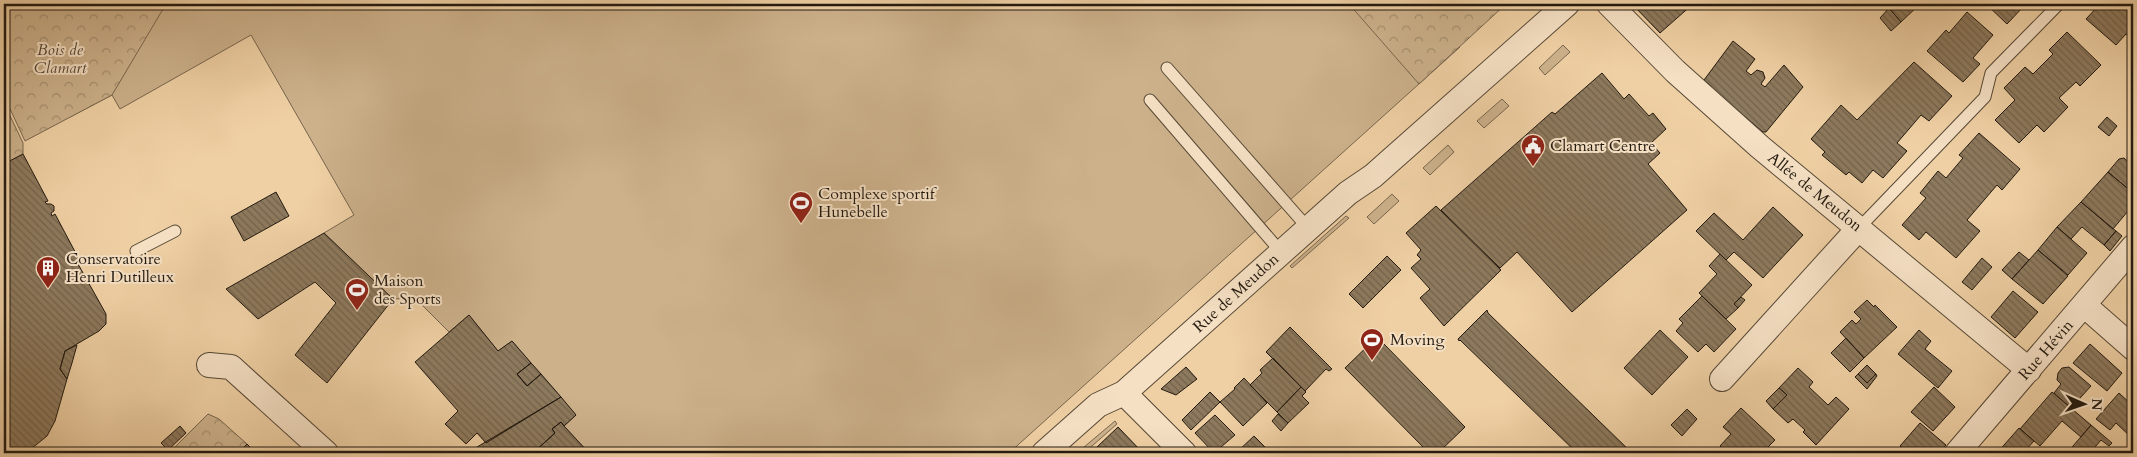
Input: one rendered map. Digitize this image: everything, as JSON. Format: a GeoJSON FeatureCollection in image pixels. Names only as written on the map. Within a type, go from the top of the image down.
{"type":"FeatureCollection","features":[{"type":"Feature","properties":{"kind":"street","name":"Rue de Meudon"},"geometry":{"type":"LineString","coordinates":[[1348,192],[1364,166],[1552,4]]}},
{"type":"Feature","properties":{"kind":"street","name":"Rue de Meudon"},"geometry":{"type":"LineString","coordinates":[[1044,453],[1098,405],[1124,393],[1348,192],[1373,176],[1567,4]]}},
{"type":"Feature","properties":{"kind":"street","name":"Allée de Meudon"},"geometry":{"type":"LineString","coordinates":[[1609,4],[1675,71],[1760,147],[2029,370]]}},
{"type":"Feature","properties":{"kind":"street"},"geometry":{"type":"LineString","coordinates":[[1722,379],[1859,228]]}},
{"type":"Feature","properties":{"kind":"street","name":"Rue Hévin"},"geometry":{"type":"LineString","coordinates":[[1957,453],[2133,247]]}},
{"type":"Feature","properties":{"kind":"street"},"geometry":{"type":"LineString","coordinates":[[2084,306],[2133,348]]}},
{"type":"Feature","properties":{"kind":"street"},"geometry":{"type":"LineString","coordinates":[[209,366],[231,366],[326,453]]}},
{"type":"Feature","properties":{"kind":"street","name":"Rue de Meudon"},"geometry":{"type":"LineString","coordinates":[[1061,453],[1120,401],[1124,393]]}},
{"type":"Feature","properties":{"kind":"street"},"geometry":{"type":"LineString","coordinates":[[1124,393],[1184,453]]}},
{"type":"Feature","properties":{"kind":"lane"},"geometry":{"type":"LineString","coordinates":[[1859,228],[1986,97],[1992,73],[2059,4]]}},
{"type":"Feature","properties":{"kind":"lane"},"geometry":{"type":"LineString","coordinates":[[1167,68],[1308,228]]}},
{"type":"Feature","properties":{"kind":"lane"},"geometry":{"type":"LineString","coordinates":[[1150,100],[1281,252]]}},
{"type":"Feature","properties":{"kind":"lane"},"geometry":{"type":"LineString","coordinates":[[136,251],[175,231]]}},
{"type":"Feature","properties":{"kind":"green space","name":"Complexe sportif Hunebelle"},"geometry":{"type":"Polygon","coordinates":[[[4,4],[1422,4],[1460,47],[1009,453],[589,453],[564,426],[576,415],[512,341],[498,351],[469,315],[449,332],[415,298],[393,299],[324,233],[354,215],[251,35],[120,109],[112,95],[70,117],[4,4]]]}},
{"type":"Feature","properties":{"kind":"green space","name":"Bois de Clamart"},"geometry":{"type":"Polygon","coordinates":[[[4,4],[166,4],[112,95],[25,141],[4,96],[4,4]]]}},
{"type":"Feature","properties":{"kind":"green space"},"geometry":{"type":"Polygon","coordinates":[[[1349,4],[1506,4],[1419,84],[1349,4]]]}},
{"type":"Feature","properties":{"kind":"green space"},"geometry":{"type":"Polygon","coordinates":[[[1563,45],[1570,52],[1545,75],[1539,68],[1563,45]]]}},
{"type":"Feature","properties":{"kind":"green space"},"geometry":{"type":"Polygon","coordinates":[[[1502,99],[1509,106],[1484,128],[1477,121],[1502,99]]]}},
{"type":"Feature","properties":{"kind":"green space"},"geometry":{"type":"Polygon","coordinates":[[[4,103],[23,143],[23,154],[4,164],[4,103]]]}},
{"type":"Feature","properties":{"kind":"green space"},"geometry":{"type":"Polygon","coordinates":[[[1448,145],[1454,152],[1430,175],[1423,168],[1448,145]]]}},
{"type":"Feature","properties":{"kind":"green space"},"geometry":{"type":"Polygon","coordinates":[[[1392,194],[1399,201],[1374,224],[1367,217],[1392,194]]]}},
{"type":"Feature","properties":{"kind":"green space"},"geometry":{"type":"Polygon","coordinates":[[[1346,216],[1349,218],[1292,268],[1290,266],[1346,216]]]}},
{"type":"Feature","properties":{"kind":"green space"},"geometry":{"type":"Polygon","coordinates":[[[208,414],[219,419],[247,444],[238,453],[169,453],[208,414]]]}},
{"type":"Feature","properties":{"kind":"green space"},"geometry":{"type":"Polygon","coordinates":[[[1115,421],[1117,424],[1084,453],[1077,453],[1115,421]]]}},
{"type":"Feature","properties":{"kind":"building"},"geometry":{"type":"Polygon","coordinates":[[[1632,4],[1693,4],[1660,33],[1632,4]]]}},
{"type":"Feature","properties":{"kind":"building"},"geometry":{"type":"Polygon","coordinates":[[[1894,4],[1920,4],[1901,22],[1889,8],[1894,4]]]}},
{"type":"Feature","properties":{"kind":"building"},"geometry":{"type":"Polygon","coordinates":[[[1986,4],[2031,4],[2026,9],[2023,7],[2007,24],[1986,4]]]}},
{"type":"Feature","properties":{"kind":"building"},"geometry":{"type":"Polygon","coordinates":[[[2098,4],[2133,4],[2133,31],[2129,36],[2126,34],[2116,45],[2086,19],[2098,4]]]}},
{"type":"Feature","properties":{"kind":"building"},"geometry":{"type":"Polygon","coordinates":[[[1889,8],[1901,22],[1891,31],[1880,18],[1889,8]]]}},
{"type":"Feature","properties":{"kind":"building"},"geometry":{"type":"Polygon","coordinates":[[[1967,12],[1993,35],[1973,58],[1980,64],[1963,82],[1927,51],[1946,30],[1949,33],[1967,12]]]}},
{"type":"Feature","properties":{"kind":"building"},"geometry":{"type":"Polygon","coordinates":[[[2067,32],[2101,65],[2080,86],[2076,82],[2059,98],[2068,107],[2044,132],[2037,125],[2019,143],[1995,120],[2015,100],[2004,88],[2025,67],[2033,74],[2053,54],[2049,50],[2067,32]]]}},
{"type":"Feature","properties":{"kind":"building"},"geometry":{"type":"Polygon","coordinates":[[[1733,41],[1755,59],[1746,71],[1751,75],[1757,70],[1763,72],[1765,78],[1761,84],[1765,87],[1784,65],[1803,87],[1766,132],[1763,132],[1704,80],[1733,41]]]}},
{"type":"Feature","properties":{"kind":"building"},"geometry":{"type":"Polygon","coordinates":[[[1914,62],[1952,96],[1929,121],[1921,115],[1897,143],[1907,151],[1883,178],[1873,170],[1862,183],[1849,172],[1846,175],[1822,155],[1825,152],[1811,139],[1841,105],[1857,120],[1914,62]]]}},
{"type":"Feature","properties":{"kind":"building"},"geometry":{"type":"Polygon","coordinates":[[[1602,73],[1624,99],[1629,94],[1649,116],[1653,113],[1666,129],[1651,143],[1660,153],[1648,164],[1687,210],[1572,312],[1517,252],[1500,268],[1441,210],[1552,112],[1555,114],[1602,73]]]}},
{"type":"Feature","properties":{"kind":"building"},"geometry":{"type":"Polygon","coordinates":[[[2107,117],[2117,126],[2109,136],[2098,127],[2107,117]]]}},
{"type":"Feature","properties":{"kind":"building"},"geometry":{"type":"Polygon","coordinates":[[[1979,133],[2020,169],[2002,190],[1997,185],[1967,220],[1980,231],[1956,258],[1926,232],[1919,240],[1902,225],[1926,198],[1920,193],[1938,171],[1946,178],[1963,158],[1959,155],[1979,133]]]}},
{"type":"Feature","properties":{"kind":"building","name":"Conservatoire Henri Dutilleux"},"geometry":{"type":"Polygon","coordinates":[[[23,154],[48,201],[45,202],[54,206],[54,211],[51,213],[52,216],[55,214],[81,263],[78,264],[106,314],[106,324],[99,331],[65,351],[60,369],[67,379],[55,421],[47,436],[26,453],[4,453],[4,164],[23,154]]]}},
{"type":"Feature","properties":{"kind":"building"},"geometry":{"type":"Polygon","coordinates":[[[2124,158],[2132,165],[2133,163],[2133,193],[2108,172],[2119,159],[2124,158]]]}},
{"type":"Feature","properties":{"kind":"building"},"geometry":{"type":"Polygon","coordinates":[[[2108,172],[2133,193],[2133,205],[2113,229],[2081,202],[2108,172]]]}},
{"type":"Feature","properties":{"kind":"building"},"geometry":{"type":"Polygon","coordinates":[[[276,192],[289,216],[244,241],[231,217],[276,192]]]}},
{"type":"Feature","properties":{"kind":"building"},"geometry":{"type":"Polygon","coordinates":[[[2081,202],[2116,231],[2104,245],[2082,227],[2071,239],[2057,227],[2081,202]]]}},
{"type":"Feature","properties":{"kind":"building"},"geometry":{"type":"Polygon","coordinates":[[[1436,206],[1501,270],[1444,326],[1420,298],[1430,289],[1411,268],[1421,259],[1417,255],[1421,250],[1406,233],[1436,206]]]}},
{"type":"Feature","properties":{"kind":"building"},"geometry":{"type":"Polygon","coordinates":[[[1773,207],[1803,235],[1763,278],[1734,252],[1726,260],[1696,231],[1714,213],[1743,240],[1773,207]]]}},
{"type":"Feature","properties":{"kind":"building"},"geometry":{"type":"Polygon","coordinates":[[[2057,227],[2087,253],[2068,275],[2038,250],[2057,227]]]}},
{"type":"Feature","properties":{"kind":"building"},"geometry":{"type":"Polygon","coordinates":[[[2116,231],[2122,236],[2110,251],[2104,245],[2116,231]]]}},
{"type":"Feature","properties":{"kind":"building","name":"Maison des Sports"},"geometry":{"type":"Polygon","coordinates":[[[324,233],[393,299],[327,383],[295,355],[336,303],[315,282],[258,319],[226,289],[324,233]]]}},
{"type":"Feature","properties":{"kind":"building"},"geometry":{"type":"Polygon","coordinates":[[[2038,250],[2068,276],[2043,304],[2012,279],[2038,250]]]}},
{"type":"Feature","properties":{"kind":"building"},"geometry":{"type":"Polygon","coordinates":[[[2019,252],[2029,260],[2012,279],[2002,270],[2019,252]]]}},
{"type":"Feature","properties":{"kind":"building"},"geometry":{"type":"Polygon","coordinates":[[[1720,254],[1752,285],[1734,304],[1738,308],[1726,319],[1699,293],[1717,274],[1709,266],[1720,254]]]}},
{"type":"Feature","properties":{"kind":"building"},"geometry":{"type":"Polygon","coordinates":[[[1387,256],[1401,270],[1363,308],[1349,294],[1387,256]]]}},
{"type":"Feature","properties":{"kind":"building"},"geometry":{"type":"Polygon","coordinates":[[[1982,258],[1992,267],[1972,290],[1962,282],[1982,258]]]}},
{"type":"Feature","properties":{"kind":"building"},"geometry":{"type":"Polygon","coordinates":[[[2013,291],[2038,312],[2015,338],[1991,317],[2013,291]]]}},
{"type":"Feature","properties":{"kind":"building"},"geometry":{"type":"Polygon","coordinates":[[[1702,296],[1736,329],[1714,352],[1706,344],[1698,352],[1676,331],[1683,323],[1679,319],[1702,296]]]}},
{"type":"Feature","properties":{"kind":"building"},"geometry":{"type":"Polygon","coordinates":[[[1741,297],[1745,300],[1738,308],[1734,304],[1741,297]]]}},
{"type":"Feature","properties":{"kind":"building"},"geometry":{"type":"Polygon","coordinates":[[[1867,300],[1874,307],[1875,305],[1897,327],[1864,358],[1840,332],[1852,320],[1856,324],[1861,319],[1854,312],[1867,300]]]}},
{"type":"Feature","properties":{"kind":"building"},"geometry":{"type":"Polygon","coordinates":[[[1487,310],[1632,453],[1577,453],[1459,341],[1458,339],[1487,310]]]}},
{"type":"Feature","properties":{"kind":"building"},"geometry":{"type":"Polygon","coordinates":[[[469,315],[498,351],[512,341],[531,363],[517,374],[527,386],[541,374],[561,397],[486,443],[477,433],[466,444],[445,424],[458,411],[415,362],[469,315]]]}},
{"type":"Feature","properties":{"kind":"building"},"geometry":{"type":"Polygon","coordinates":[[[1290,327],[1332,369],[1329,371],[1326,369],[1305,391],[1266,352],[1290,327]]]}},
{"type":"Feature","properties":{"kind":"building"},"geometry":{"type":"Polygon","coordinates":[[[1660,330],[1688,357],[1652,395],[1624,368],[1660,330]]]}},
{"type":"Feature","properties":{"kind":"building"},"geometry":{"type":"Polygon","coordinates":[[[1919,330],[1931,341],[1925,349],[1952,371],[1938,388],[1898,354],[1919,330]]]}},
{"type":"Feature","properties":{"kind":"building"},"geometry":{"type":"Polygon","coordinates":[[[1377,337],[1384,339],[1382,342],[1465,427],[1438,453],[1429,453],[1345,368],[1377,337]]]}},
{"type":"Feature","properties":{"kind":"building"},"geometry":{"type":"Polygon","coordinates":[[[1846,338],[1864,358],[1850,372],[1831,353],[1846,338]]]}},
{"type":"Feature","properties":{"kind":"building"},"geometry":{"type":"Polygon","coordinates":[[[2090,344],[2122,373],[2107,391],[2073,363],[2090,344]]]}},
{"type":"Feature","properties":{"kind":"building"},"geometry":{"type":"Polygon","coordinates":[[[77,345],[67,379],[60,369],[65,351],[77,345]]]}},
{"type":"Feature","properties":{"kind":"building"},"geometry":{"type":"Polygon","coordinates":[[[1273,358],[1301,387],[1277,412],[1250,385],[1262,373],[1260,370],[1273,358]]]}},
{"type":"Feature","properties":{"kind":"building"},"geometry":{"type":"Polygon","coordinates":[[[531,363],[541,374],[527,386],[517,374],[531,363]]]}},
{"type":"Feature","properties":{"kind":"building"},"geometry":{"type":"Polygon","coordinates":[[[1867,365],[1876,374],[1867,383],[1858,374],[1867,365]]]}},
{"type":"Feature","properties":{"kind":"building"},"geometry":{"type":"Polygon","coordinates":[[[1186,367],[1197,379],[1176,395],[1161,389],[1186,367]]]}},
{"type":"Feature","properties":{"kind":"building"},"geometry":{"type":"Polygon","coordinates":[[[2069,367],[2091,386],[2071,408],[2054,393],[2061,384],[2057,380],[2058,373],[2062,368],[2069,367]]]}},
{"type":"Feature","properties":{"kind":"building"},"geometry":{"type":"Polygon","coordinates":[[[1798,368],[1813,382],[1809,387],[1828,405],[1836,397],[1849,409],[1816,445],[1803,432],[1805,430],[1793,419],[1788,423],[1773,409],[1787,395],[1779,388],[1798,368]]]}},
{"type":"Feature","properties":{"kind":"building"},"geometry":{"type":"Polygon","coordinates":[[[1858,374],[1867,383],[1876,374],[1877,376],[1867,389],[1855,377],[1858,374]]]}},
{"type":"Feature","properties":{"kind":"building"},"geometry":{"type":"Polygon","coordinates":[[[1244,378],[1267,403],[1243,426],[1220,402],[1244,378]]]}},
{"type":"Feature","properties":{"kind":"building"},"geometry":{"type":"Polygon","coordinates":[[[1301,387],[1306,392],[1302,396],[1309,403],[1288,423],[1277,412],[1301,387]]]}},
{"type":"Feature","properties":{"kind":"building"},"geometry":{"type":"Polygon","coordinates":[[[1934,387],[1955,407],[1933,431],[1911,412],[1934,387]]]}},
{"type":"Feature","properties":{"kind":"building"},"geometry":{"type":"Polygon","coordinates":[[[1779,388],[1787,395],[1773,409],[1766,401],[1779,388]]]}},
{"type":"Feature","properties":{"kind":"building"},"geometry":{"type":"Polygon","coordinates":[[[1210,392],[1220,402],[1191,430],[1182,420],[1210,392]]]}},
{"type":"Feature","properties":{"kind":"building"},"geometry":{"type":"Polygon","coordinates":[[[2052,392],[2091,425],[2081,437],[2062,421],[2040,446],[2020,429],[2052,392]]]}},
{"type":"Feature","properties":{"kind":"building"},"geometry":{"type":"Polygon","coordinates":[[[2119,393],[2133,406],[2133,439],[2116,423],[2110,430],[2096,419],[2119,393]]]}},
{"type":"Feature","properties":{"kind":"building"},"geometry":{"type":"Polygon","coordinates":[[[561,397],[576,415],[564,426],[561,422],[552,429],[555,433],[533,453],[467,453],[561,397]]]}},
{"type":"Feature","properties":{"kind":"building"},"geometry":{"type":"Polygon","coordinates":[[[1741,408],[1775,440],[1762,453],[1727,453],[1720,446],[1731,434],[1723,427],[1741,408]]]}},
{"type":"Feature","properties":{"kind":"building"},"geometry":{"type":"Polygon","coordinates":[[[1687,409],[1697,419],[1682,436],[1671,425],[1687,409]]]}},
{"type":"Feature","properties":{"kind":"building"},"geometry":{"type":"Polygon","coordinates":[[[1278,414],[1288,423],[1281,431],[1272,421],[1278,414]]]}},
{"type":"Feature","properties":{"kind":"building"},"geometry":{"type":"Polygon","coordinates":[[[1215,415],[1235,435],[1214,453],[1195,433],[1215,415]]]}},
{"type":"Feature","properties":{"kind":"building"},"geometry":{"type":"Polygon","coordinates":[[[561,422],[589,453],[533,453],[555,433],[552,429],[561,422]]]}},
{"type":"Feature","properties":{"kind":"building"},"geometry":{"type":"Polygon","coordinates":[[[1920,423],[1946,445],[1939,453],[1908,453],[1900,446],[1920,423]]]}},
{"type":"Feature","properties":{"kind":"building"},"geometry":{"type":"Polygon","coordinates":[[[2091,425],[2112,443],[2109,446],[2101,440],[2090,453],[2067,453],[2091,425]]]}},
{"type":"Feature","properties":{"kind":"building"},"geometry":{"type":"Polygon","coordinates":[[[180,426],[186,433],[168,450],[161,443],[180,426]]]}},
{"type":"Feature","properties":{"kind":"building"},"geometry":{"type":"Polygon","coordinates":[[[1118,427],[1143,453],[1090,453],[1097,447],[1118,427]]]}},
{"type":"Feature","properties":{"kind":"building"},"geometry":{"type":"Polygon","coordinates":[[[2019,428],[2034,441],[2023,453],[1997,453],[2019,428]]]}},
{"type":"Feature","properties":{"kind":"building"},"geometry":{"type":"Polygon","coordinates":[[[1254,436],[1271,453],[1236,453],[1254,436]]]}},
{"type":"Feature","properties":{"kind":"building"},"geometry":{"type":"Polygon","coordinates":[[[247,444],[256,453],[238,453],[247,444]]]}},
{"type":"Feature","properties":{"kind":"place","name":"Clamart Centre"},"geometry":{"type":"Point","coordinates":[1533,167]}},
{"type":"Feature","properties":{"kind":"place","name":"Complexe sportif Hunebelle"},"geometry":{"type":"Point","coordinates":[801,224]}},
{"type":"Feature","properties":{"kind":"place","name":"Conservatoire Henri Dutilleux"},"geometry":{"type":"Point","coordinates":[48,289]}},
{"type":"Feature","properties":{"kind":"place","name":"Maison des Sports"},"geometry":{"type":"Point","coordinates":[357,311]}},
{"type":"Feature","properties":{"kind":"place","name":"Moving"},"geometry":{"type":"Point","coordinates":[1372,361]}}]}
